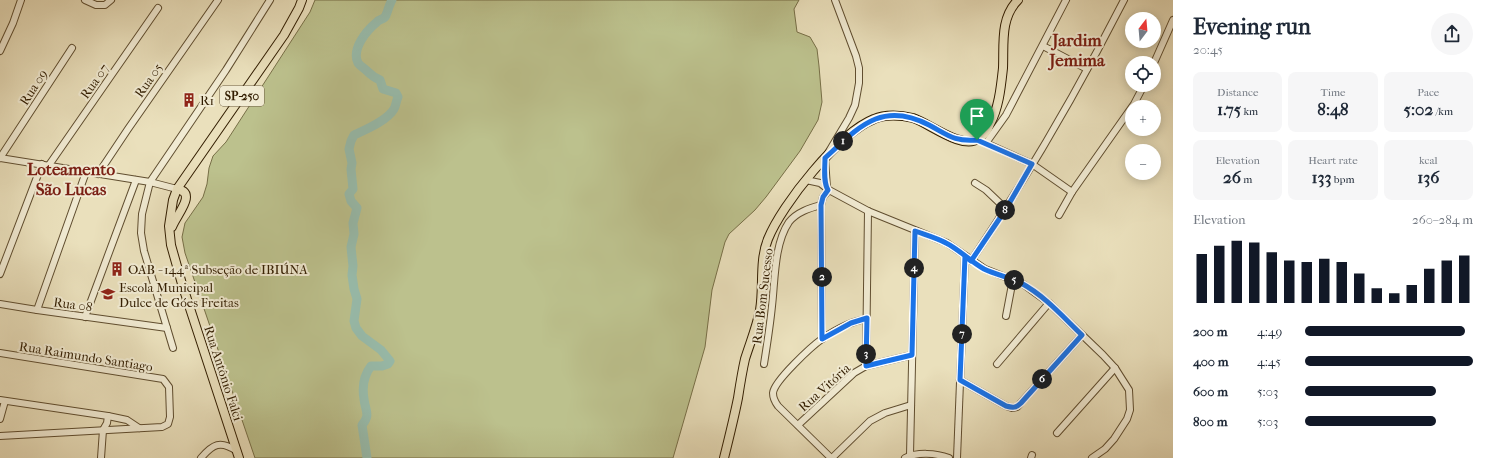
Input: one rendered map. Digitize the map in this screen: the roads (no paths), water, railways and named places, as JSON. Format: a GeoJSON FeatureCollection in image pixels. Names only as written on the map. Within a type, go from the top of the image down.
{"type":"FeatureCollection","features":[{"type":"Feature","properties":{"kind":"main road","name":"Rua Antônio Falci"},"geometry":{"type":"LineString","coordinates":[[238,454],[171,245],[169,226],[170,212],[177,189],[284,35],[302,0]]}},
{"type":"Feature","properties":{"kind":"main road"},"geometry":{"type":"LineString","coordinates":[[724,458],[745,361],[760,310],[764,251],[767,240],[774,227],[806,180],[825,158],[861,126],[875,118],[894,116],[912,118],[929,125],[948,136],[964,141],[977,140],[987,131],[994,117],[1000,95],[1005,24],[1008,12],[1018,0]]}},
{"type":"Feature","properties":{"kind":"main road"},"geometry":{"type":"LineString","coordinates":[[171,245],[175,219],[186,202],[187,197],[182,190],[177,189]]}},
{"type":"Feature","properties":{"kind":"street"},"geometry":{"type":"LineString","coordinates":[[0,51],[13,23],[21,0]]}},
{"type":"Feature","properties":{"kind":"street"},"geometry":{"type":"LineString","coordinates":[[85,0],[96,5],[105,5],[112,0]]}},
{"type":"Feature","properties":{"kind":"street","name":"Rua 05"},"geometry":{"type":"LineString","coordinates":[[98,174],[218,0]]}},
{"type":"Feature","properties":{"kind":"street"},"geometry":{"type":"LineString","coordinates":[[173,348],[144,251],[141,233],[142,214],[150,182],[226,70],[270,0]]}},
{"type":"Feature","properties":{"kind":"street"},"geometry":{"type":"LineString","coordinates":[[822,339],[821,205],[823,197],[828,189],[825,158],[855,105],[859,83],[859,68],[856,56],[835,0]]}},
{"type":"Feature","properties":{"kind":"street"},"geometry":{"type":"LineString","coordinates":[[986,143],[1006,116],[1066,0]]}},
{"type":"Feature","properties":{"kind":"street"},"geometry":{"type":"LineString","coordinates":[[971,261],[1006,209],[1087,69],[1124,0]]}},
{"type":"Feature","properties":{"kind":"street","name":"Rua 07"},"geometry":{"type":"LineString","coordinates":[[49,165],[158,8]]}},
{"type":"Feature","properties":{"kind":"street"},"geometry":{"type":"LineString","coordinates":[[1157,56],[1173,20]]}},
{"type":"Feature","properties":{"kind":"street"},"geometry":{"type":"LineString","coordinates":[[1043,46],[1087,69]]}},
{"type":"Feature","properties":{"kind":"street","name":"Rua 09"},"geometry":{"type":"LineString","coordinates":[[0,158],[72,48]]}},
{"type":"Feature","properties":{"kind":"street"},"geometry":{"type":"LineString","coordinates":[[1059,215],[1072,192],[1118,128],[1140,92]]}},
{"type":"Feature","properties":{"kind":"street"},"geometry":{"type":"LineString","coordinates":[[977,140],[1032,164],[1072,192]]}},
{"type":"Feature","properties":{"kind":"street"},"geometry":{"type":"LineString","coordinates":[[0,158],[150,182],[177,189]]}},
{"type":"Feature","properties":{"kind":"street"},"geometry":{"type":"LineString","coordinates":[[0,274],[42,164]]}},
{"type":"Feature","properties":{"kind":"street"},"geometry":{"type":"LineString","coordinates":[[37,310],[86,172]]}},
{"type":"Feature","properties":{"kind":"street"},"geometry":{"type":"LineString","coordinates":[[85,317],[136,180]]}},
{"type":"Feature","properties":{"kind":"street"},"geometry":{"type":"LineString","coordinates":[[806,180],[820,183],[868,211],[947,243],[971,261],[985,269],[1012,279],[1032,290],[1049,303],[1082,335],[1115,368],[1129,390],[1130,410],[1127,419],[1114,439],[1105,449],[1092,458]]}},
{"type":"Feature","properties":{"kind":"street"},"geometry":{"type":"LineString","coordinates":[[975,183],[986,190],[1006,209]]}},
{"type":"Feature","properties":{"kind":"street","name":"Rua Bom Sucesso"},"geometry":{"type":"LineString","coordinates":[[764,364],[777,254],[780,243],[789,222],[797,215],[812,207],[821,205]]}},
{"type":"Feature","properties":{"kind":"street"},"geometry":{"type":"LineString","coordinates":[[866,366],[868,211]]}},
{"type":"Feature","properties":{"kind":"street"},"geometry":{"type":"LineString","coordinates":[[915,231],[912,405],[907,457],[935,455],[949,458]]}},
{"type":"Feature","properties":{"kind":"street"},"geometry":{"type":"LineString","coordinates":[[957,458],[965,256]]}},
{"type":"Feature","properties":{"kind":"street"},"geometry":{"type":"LineString","coordinates":[[1006,316],[1012,279]]}},
{"type":"Feature","properties":{"kind":"street"},"geometry":{"type":"LineString","coordinates":[[997,364],[1049,303]]}},
{"type":"Feature","properties":{"kind":"street","name":"Rua 08"},"geometry":{"type":"LineString","coordinates":[[0,304],[167,328]]}},
{"type":"Feature","properties":{"kind":"street"},"geometry":{"type":"LineString","coordinates":[[867,318],[851,323],[822,339],[783,375],[773,391],[774,400],[778,406],[831,458],[870,421],[885,414],[912,405]]}},
{"type":"Feature","properties":{"kind":"street"},"geometry":{"type":"LineString","coordinates":[[960,380],[1006,406],[1012,408],[1017,407],[1082,335]]}},
{"type":"Feature","properties":{"kind":"street","name":"Rua Raimundo Santiago"},"geometry":{"type":"LineString","coordinates":[[0,353],[163,379],[169,387],[170,417],[168,424],[162,427],[139,428]]}},
{"type":"Feature","properties":{"kind":"street","name":"Rua Vitória"},"geometry":{"type":"LineString","coordinates":[[798,425],[854,373],[866,366],[912,355]]}},
{"type":"Feature","properties":{"kind":"street"},"geometry":{"type":"LineString","coordinates":[[1057,433],[1115,368]]}},
{"type":"Feature","properties":{"kind":"street"},"geometry":{"type":"LineString","coordinates":[[0,419],[2,401],[108,416],[127,420],[139,428]]}},
{"type":"Feature","properties":{"kind":"street"},"geometry":{"type":"LineString","coordinates":[[101,458],[103,430],[107,423],[108,416]]}},
{"type":"Feature","properties":{"kind":"street"},"geometry":{"type":"LineString","coordinates":[[0,436],[139,428]]}},
{"type":"Feature","properties":{"kind":"street"},"geometry":{"type":"LineString","coordinates":[[201,458],[212,446],[217,444],[229,446],[238,454]]}},
{"type":"Feature","properties":{"kind":"waterway"},"geometry":{"type":"LineString","coordinates":[[367,458],[362,425],[367,415],[363,395],[364,381],[371,366],[382,366],[388,364],[390,361],[381,350],[362,336],[356,328],[354,321],[357,299],[352,275],[353,266],[351,247],[354,234],[353,223],[357,208],[351,201],[349,194],[353,189],[351,169],[352,163],[349,149],[354,135],[376,125],[391,113],[398,97],[396,93],[383,89],[380,80],[360,65],[356,58],[358,46],[361,40],[373,25],[385,17],[392,0]]}},
{"type":"Feature","properties":{"kind":"place","name":"R1"},"geometry":{"type":"Point","coordinates":[189,100]}},
{"type":"Feature","properties":{"kind":"place","name":"OAB - 144ª Subseção de IBIÚNA"},"geometry":{"type":"Point","coordinates":[117,269]}},
{"type":"Feature","properties":{"kind":"place","name":"Escola Municipal Dulce de Góes Freitas"},"geometry":{"type":"Point","coordinates":[108,294]}},
{"type":"Feature","properties":{"kind":"district","name":"Jardim Jemima"},"geometry":{"type":"Point","coordinates":[1077,50]}},
{"type":"Feature","properties":{"kind":"district","name":"Loteamento São Lucas"},"geometry":{"type":"Point","coordinates":[71,179]}}]}
